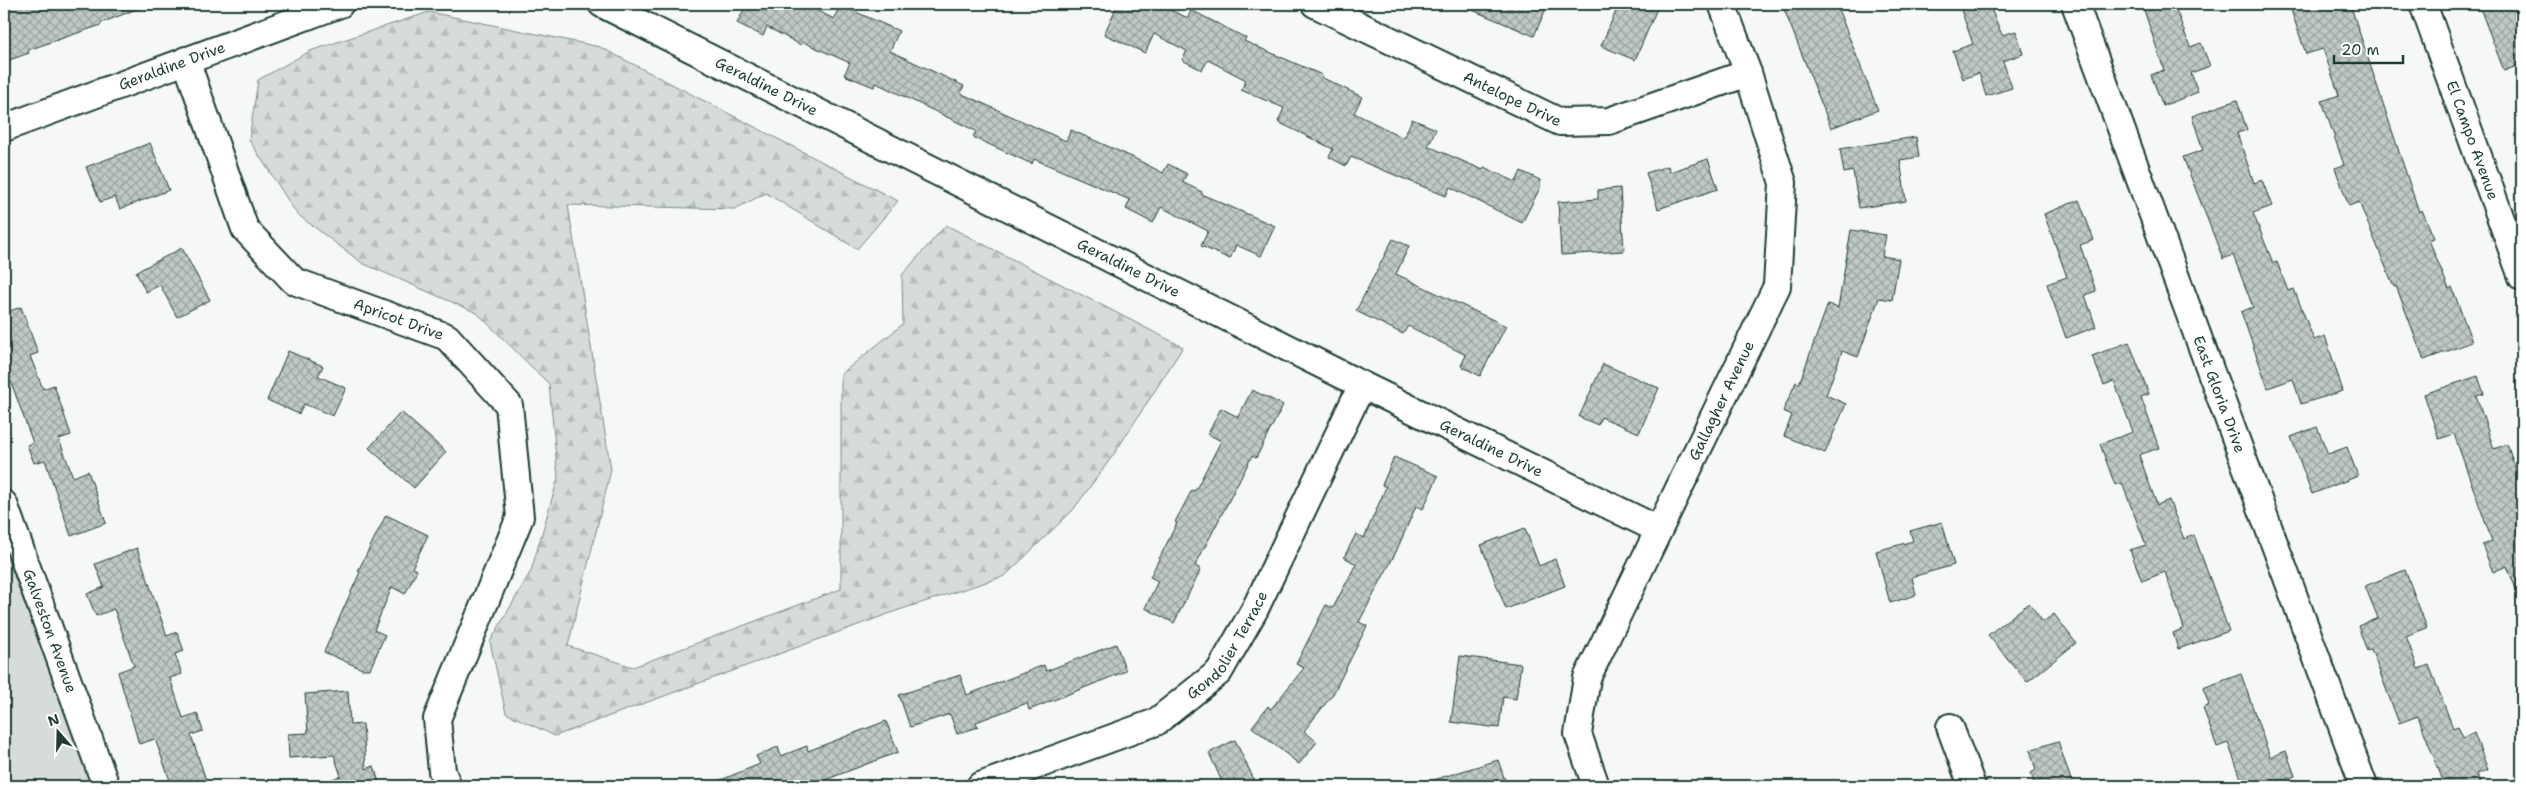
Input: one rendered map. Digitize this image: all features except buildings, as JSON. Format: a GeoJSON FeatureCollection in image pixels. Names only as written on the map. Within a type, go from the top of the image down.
{"type":"FeatureCollection","features":[{"type":"Feature","properties":{"kind":"street","name":"Geraldine Drive"},"geometry":{"type":"LineString","coordinates":[[4,128],[340,4]]}},
{"type":"Feature","properties":{"kind":"street","name":"Geraldine Drive"},"geometry":{"type":"LineString","coordinates":[[602,4],[1362,385],[1657,529]]}},
{"type":"Feature","properties":{"kind":"street","name":"Antelope Drive"},"geometry":{"type":"LineString","coordinates":[[1315,4],[1560,122],[1609,121],[1748,73]]}},
{"type":"Feature","properties":{"kind":"street","name":"Gallagher Avenue"},"geometry":{"type":"LineString","coordinates":[[1596,786],[1578,734],[1587,678],[1657,529],[1777,286],[1783,183],[1748,73],[1722,4]]}},
{"type":"Feature","properties":{"kind":"street","name":"East Gloria Drive"},"geometry":{"type":"LineString","coordinates":[[2075,4],[2364,786]]}},
{"type":"Feature","properties":{"kind":"street","name":"El Campo Avenue"},"geometry":{"type":"LineString","coordinates":[[2423,4],[2522,277]]}},
{"type":"Feature","properties":{"kind":"street","name":"Apricot Drive"},"geometry":{"type":"LineString","coordinates":[[186,60],[245,229],[294,281],[447,337],[509,405],[520,517],[437,719],[442,771],[448,786]]}},
{"type":"Feature","properties":{"kind":"street","name":"Gondolier Terrace"},"geometry":{"type":"LineString","coordinates":[[980,786],[1156,722],[1219,672],[1255,609],[1362,385]]}},
{"type":"Feature","properties":{"kind":"street","name":"Galveston Avenue"},"geometry":{"type":"LineString","coordinates":[[4,504],[106,786]]}},
{"type":"Feature","properties":{"kind":"street"},"geometry":{"type":"LineString","coordinates":[[1950,728],[1972,786]]}},
{"type":"Feature","properties":{"kind":"green space"},"geometry":{"type":"Polygon","coordinates":[[[429,12],[600,47],[898,201],[857,249],[766,193],[735,209],[568,205],[611,470],[568,646],[633,667],[841,589],[841,374],[903,324],[902,275],[946,225],[1183,347],[1114,454],[1073,510],[1005,576],[899,610],[555,736],[506,713],[490,642],[531,571],[558,478],[549,384],[477,313],[362,263],[297,214],[249,140],[258,80],[310,51],[429,12]]]}},
{"type":"Feature","properties":{"kind":"green space"},"geometry":{"type":"Polygon","coordinates":[[[4,549],[92,782],[94,786],[4,786],[4,549]]]}}]}
